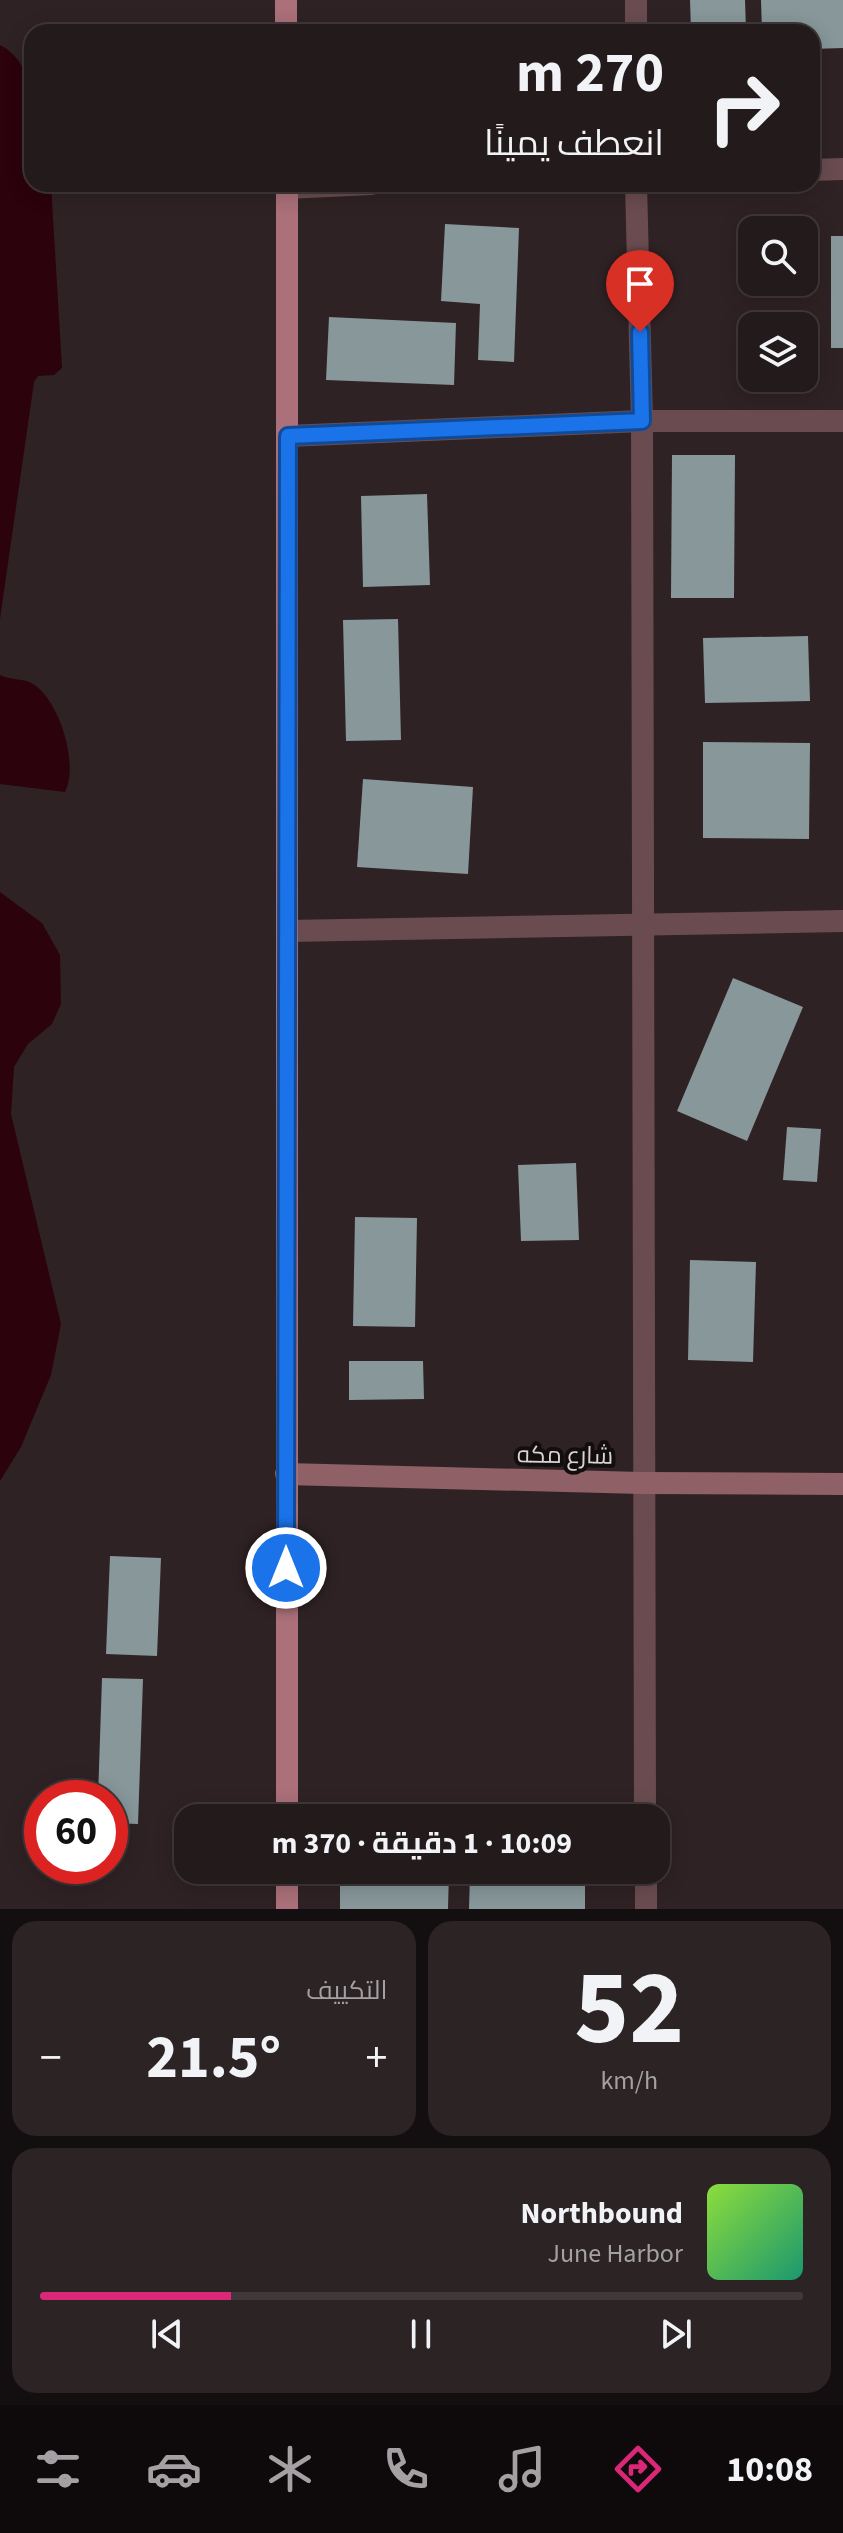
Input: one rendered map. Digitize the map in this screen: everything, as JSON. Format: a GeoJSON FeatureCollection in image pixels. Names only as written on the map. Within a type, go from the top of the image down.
{"type":"FeatureCollection","features":[{"type":"Feature","properties":{"kind":"main road"},"geometry":{"type":"LineString","coordinates":[[286,0],[286,24]]}},
{"type":"Feature","properties":{"kind":"main road"},"geometry":{"type":"LineString","coordinates":[[287,192],[287,1804]]}},
{"type":"Feature","properties":{"kind":"main road","name":"شارع مكه"},"geometry":{"type":"LineString","coordinates":[[286,1474],[642,1483],[843,1484]]}},
{"type":"Feature","properties":{"kind":"main road"},"geometry":{"type":"LineString","coordinates":[[287,1884],[287,1909]]}},
{"type":"Feature","properties":{"kind":"street"},"geometry":{"type":"LineString","coordinates":[[636,0],[636,24]]}},
{"type":"Feature","properties":{"kind":"street"},"geometry":{"type":"LineString","coordinates":[[820,170],[843,169]]}},
{"type":"Feature","properties":{"kind":"street"},"geometry":{"type":"LineString","coordinates":[[636,192],[642,421],[645,1804]]}},
{"type":"Feature","properties":{"kind":"street"},"geometry":{"type":"LineString","coordinates":[[288,436],[642,421],[843,421]]}},
{"type":"Feature","properties":{"kind":"street"},"geometry":{"type":"LineString","coordinates":[[288,931],[843,921]]}},
{"type":"Feature","properties":{"kind":"street"},"geometry":{"type":"LineString","coordinates":[[646,1884],[646,1909]]}},
{"type":"Feature","properties":{"kind":"shaded area"},"geometry":{"type":"Polygon","coordinates":[[[0,45],[14,56],[24,70],[24,192],[51,192],[62,368],[54,375],[38,376],[34,382],[0,619],[0,45]]]}},
{"type":"Feature","properties":{"kind":"shaded area"},"geometry":{"type":"Polygon","coordinates":[[[0,675],[32,683],[53,706],[68,751],[70,767],[65,792],[0,784],[0,675]]]}},
{"type":"Feature","properties":{"kind":"shaded area"},"geometry":{"type":"Polygon","coordinates":[[[0,892],[42,923],[60,955],[61,1004],[52,1024],[28,1044],[14,1067],[11,1114],[61,1324],[51,1375],[21,1447],[0,1481],[0,892]]]}},
{"type":"Feature","properties":{"kind":"building"},"geometry":{"type":"Polygon","coordinates":[[[690,0],[745,0],[746,24],[691,24],[690,0]]]}},
{"type":"Feature","properties":{"kind":"building"},"geometry":{"type":"Polygon","coordinates":[[[761,0],[843,0],[843,48],[820,49],[820,24],[762,24],[761,0]]]}},
{"type":"Feature","properties":{"kind":"building"},"geometry":{"type":"Polygon","coordinates":[[[445,224],[519,228],[514,362],[478,360],[480,304],[441,301],[445,224]]]}},
{"type":"Feature","properties":{"kind":"building"},"geometry":{"type":"Polygon","coordinates":[[[831,236],[843,236],[843,348],[831,348],[831,236]]]}},
{"type":"Feature","properties":{"kind":"building"},"geometry":{"type":"Polygon","coordinates":[[[329,317],[456,323],[454,385],[326,380],[329,317]]]}},
{"type":"Feature","properties":{"kind":"building"},"geometry":{"type":"Polygon","coordinates":[[[672,455],[735,455],[734,598],[671,598],[672,455]]]}},
{"type":"Feature","properties":{"kind":"building"},"geometry":{"type":"Polygon","coordinates":[[[427,494],[430,585],[363,587],[361,496],[427,494]]]}},
{"type":"Feature","properties":{"kind":"building"},"geometry":{"type":"Polygon","coordinates":[[[398,619],[401,740],[346,741],[343,620],[398,619]]]}},
{"type":"Feature","properties":{"kind":"building"},"geometry":{"type":"Polygon","coordinates":[[[808,636],[810,701],[705,703],[703,638],[808,636]]]}},
{"type":"Feature","properties":{"kind":"building"},"geometry":{"type":"Polygon","coordinates":[[[703,742],[810,743],[809,839],[703,838],[703,742]]]}},
{"type":"Feature","properties":{"kind":"building"},"geometry":{"type":"Polygon","coordinates":[[[363,779],[473,787],[468,874],[357,867],[363,779]]]}},
{"type":"Feature","properties":{"kind":"building"},"geometry":{"type":"Polygon","coordinates":[[[733,978],[803,1007],[747,1141],[677,1111],[733,978]]]}},
{"type":"Feature","properties":{"kind":"building"},"geometry":{"type":"Polygon","coordinates":[[[787,1127],[821,1129],[817,1182],[783,1180],[787,1127]]]}},
{"type":"Feature","properties":{"kind":"building"},"geometry":{"type":"Polygon","coordinates":[[[576,1163],[579,1240],[521,1241],[518,1165],[576,1163]]]}},
{"type":"Feature","properties":{"kind":"building"},"geometry":{"type":"Polygon","coordinates":[[[355,1217],[417,1218],[415,1327],[353,1326],[355,1217]]]}},
{"type":"Feature","properties":{"kind":"building"},"geometry":{"type":"Polygon","coordinates":[[[690,1260],[756,1262],[753,1362],[688,1360],[690,1260]]]}},
{"type":"Feature","properties":{"kind":"building"},"geometry":{"type":"Polygon","coordinates":[[[349,1361],[423,1361],[424,1399],[349,1400],[349,1361]]]}},
{"type":"Feature","properties":{"kind":"building"},"geometry":{"type":"Polygon","coordinates":[[[110,1556],[161,1558],[157,1656],[106,1654],[110,1556]]]}},
{"type":"Feature","properties":{"kind":"building"},"geometry":{"type":"Polygon","coordinates":[[[102,1678],[143,1679],[138,1824],[128,1824],[128,1780],[99,1780],[102,1678]]]}},
{"type":"Feature","properties":{"kind":"building"},"geometry":{"type":"Polygon","coordinates":[[[340,1884],[449,1884],[448,1909],[340,1909],[340,1884]]]}},
{"type":"Feature","properties":{"kind":"building"},"geometry":{"type":"Polygon","coordinates":[[[470,1884],[585,1884],[585,1909],[469,1909],[470,1884]]]}},
{"type":"Feature","properties":{"kind":"route"},"geometry":{"type":"LineString","coordinates":[[286,1568],[288,436],[642,421],[640,332]]}}]}
